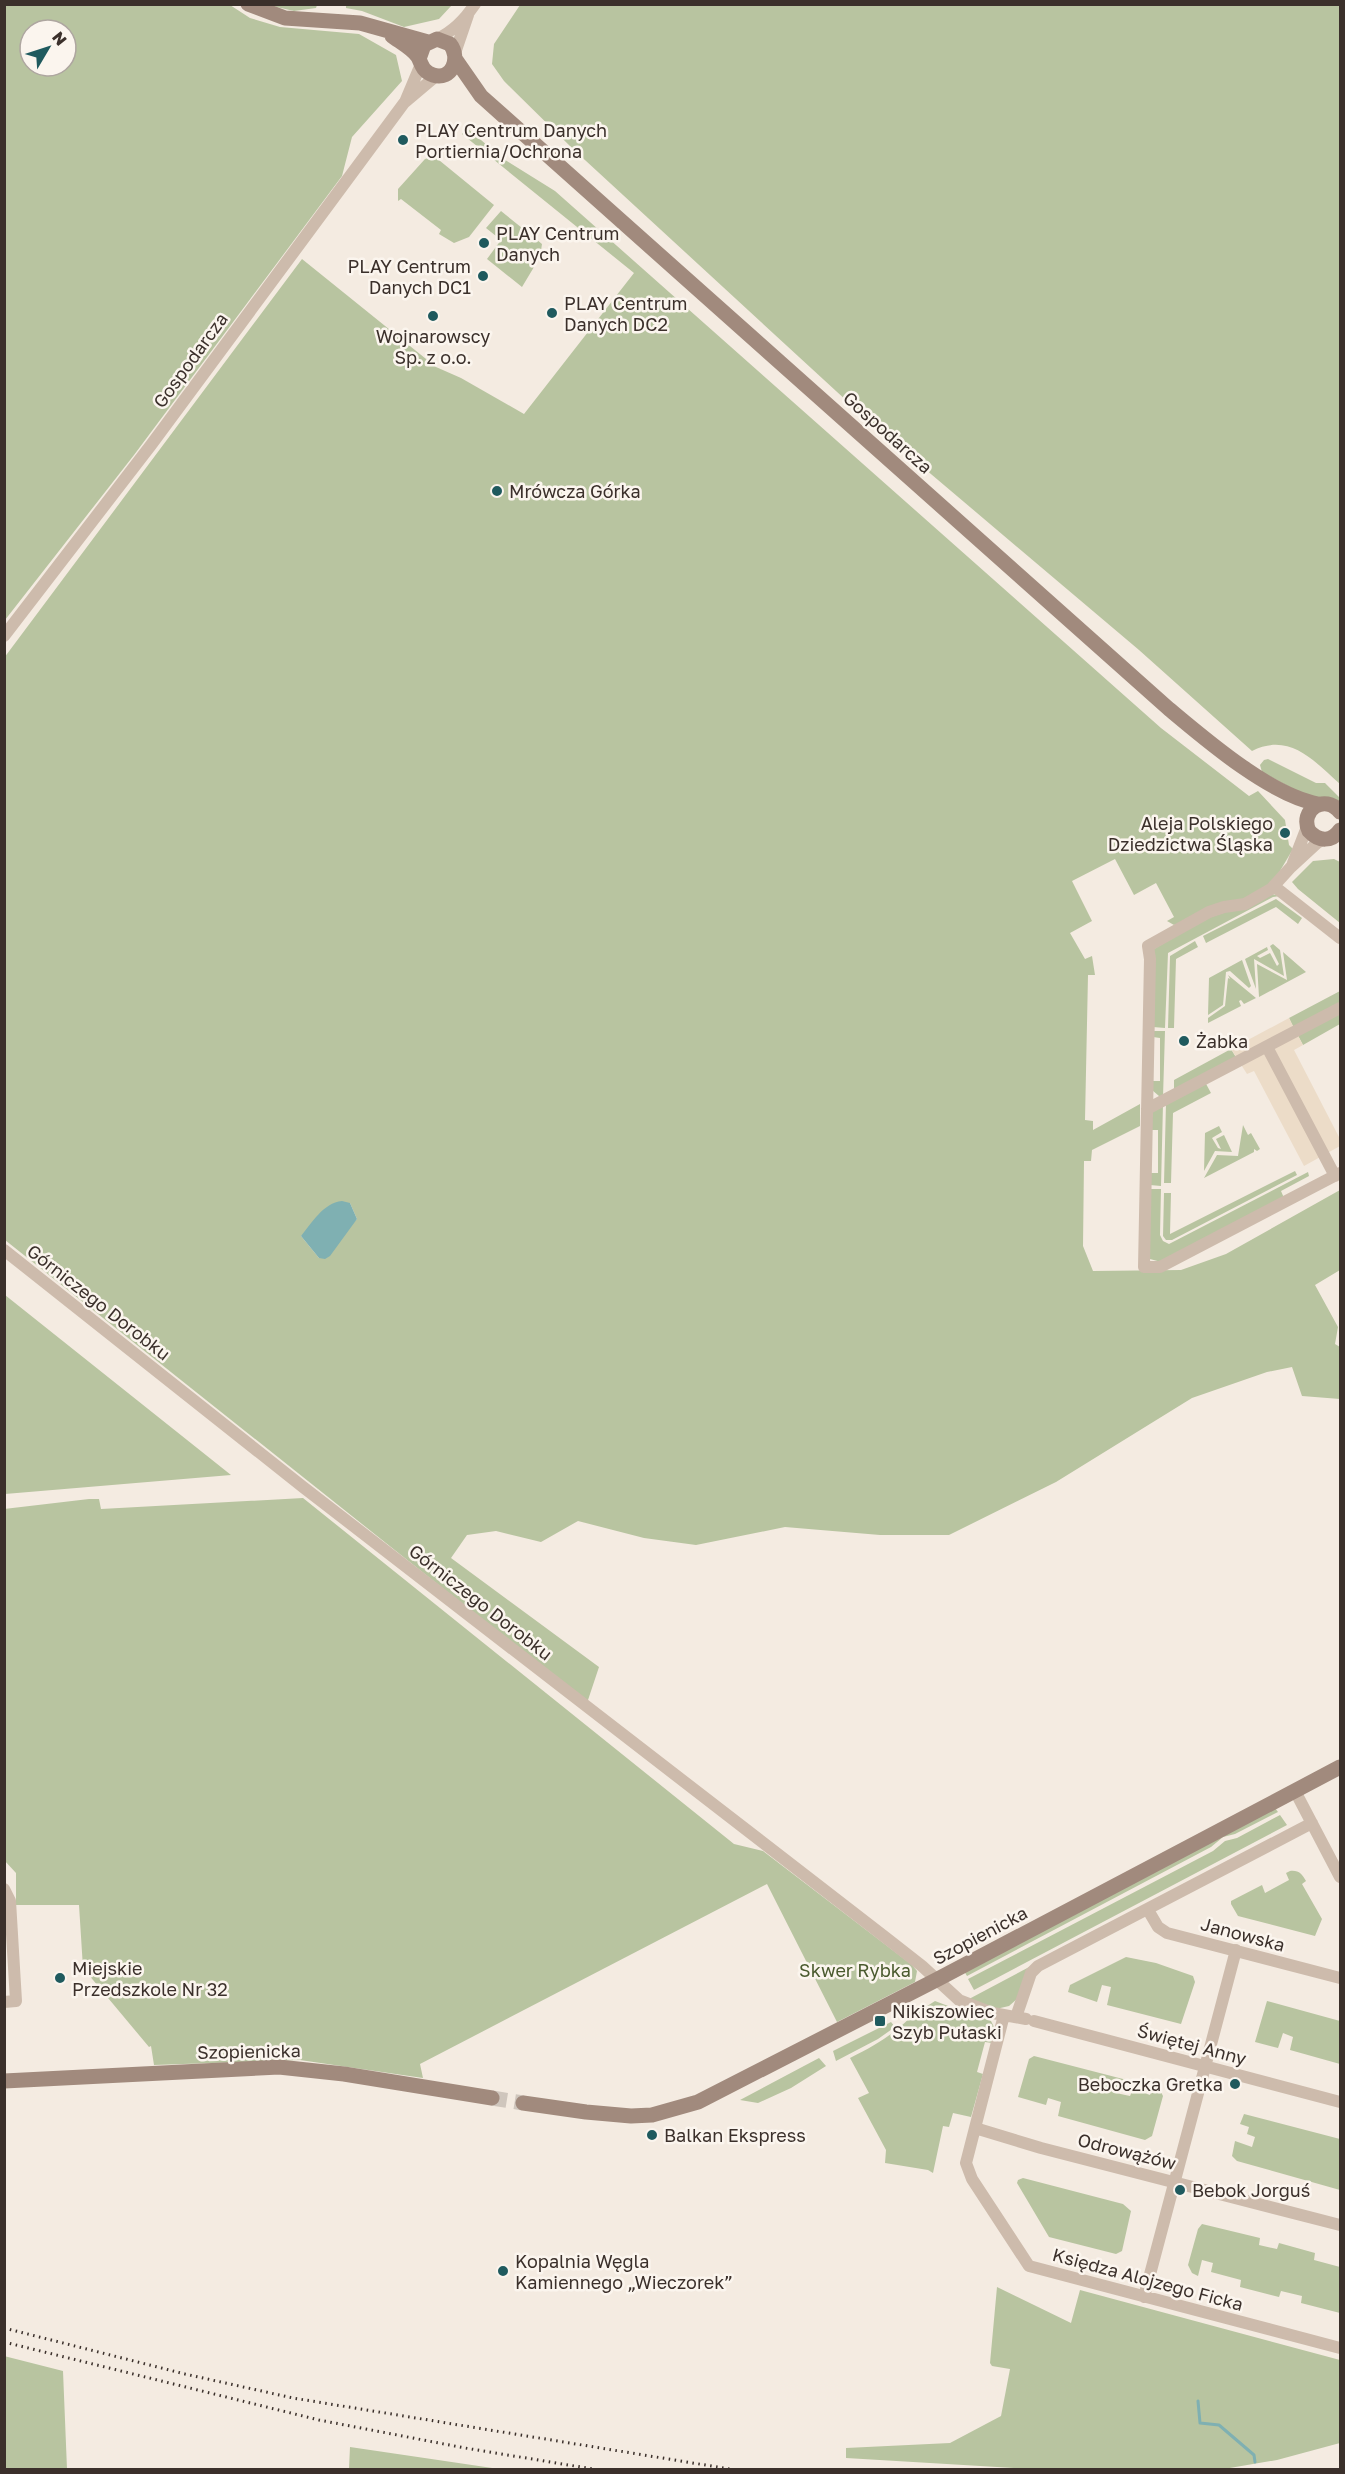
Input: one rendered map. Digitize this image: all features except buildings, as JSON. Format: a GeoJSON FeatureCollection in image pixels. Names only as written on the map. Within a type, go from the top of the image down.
{"type":"FeatureCollection","features":[{"type":"Feature","properties":{"kind":"street"},"geometry":{"type":"LineString","coordinates":[[248,4],[285,18],[360,23],[387,32],[450,44],[456,56]]}},
{"type":"Feature","properties":{"kind":"street"},"geometry":{"type":"LineString","coordinates":[[387,32],[420,62],[427,73],[440,75],[453,68],[472,9]]}},
{"type":"Feature","properties":{"kind":"street"},"geometry":{"type":"LineString","coordinates":[[420,62],[421,49],[432,40],[444,36],[472,9]]}},
{"type":"Feature","properties":{"kind":"street","name":"Gospodarcza"},"geometry":{"type":"LineString","coordinates":[[456,56],[481,96]]}},
{"type":"Feature","properties":{"kind":"street","name":"Gospodarcza"},"geometry":{"type":"LineString","coordinates":[[4,636],[151,445],[404,103],[420,62]]}},
{"type":"Feature","properties":{"kind":"street","name":"Gospodarcza"},"geometry":{"type":"LineString","coordinates":[[404,103],[440,75],[481,96],[1169,709],[1217,747],[1276,788],[1318,804],[1328,803],[1341,812]]}},
{"type":"Feature","properties":{"kind":"street","name":"Gospodarcza"},"geometry":{"type":"LineString","coordinates":[[1276,788],[1307,824],[1312,835],[1334,838]]}},
{"type":"Feature","properties":{"kind":"street"},"geometry":{"type":"LineString","coordinates":[[1291,867],[1310,811],[1318,804]]}},
{"type":"Feature","properties":{"kind":"street"},"geometry":{"type":"LineString","coordinates":[[1267,1047],[1338,1174],[1160,1267],[1144,1267],[1150,959],[1148,946],[1209,912],[1245,904],[1275,887],[1291,867],[1317,843],[1334,838]]}},
{"type":"Feature","properties":{"kind":"street"},"geometry":{"type":"LineString","coordinates":[[1275,887],[1341,938]]}},
{"type":"Feature","properties":{"kind":"street"},"geometry":{"type":"LineString","coordinates":[[1148,1109],[1341,1008]]}},
{"type":"Feature","properties":{"kind":"street","name":"Górniczego Dorobku"},"geometry":{"type":"LineString","coordinates":[[4,1250],[312,1495],[938,1979]]}},
{"type":"Feature","properties":{"kind":"street","name":"Szopienicka"},"geometry":{"type":"LineString","coordinates":[[523,2103],[631,2116],[675,2110],[713,2095],[1341,1767]]}},
{"type":"Feature","properties":{"kind":"street"},"geometry":{"type":"LineString","coordinates":[[1295,1791],[1341,1877]]}},
{"type":"Feature","properties":{"kind":"street"},"geometry":{"type":"LineString","coordinates":[[1020,2018],[1031,1973],[1038,1966],[1312,1823]]}},
{"type":"Feature","properties":{"kind":"street"},"geometry":{"type":"LineString","coordinates":[[4,1889],[10,1901],[16,2001],[4,2002]]}},
{"type":"Feature","properties":{"kind":"street","name":"Janowska"},"geometry":{"type":"LineString","coordinates":[[1148,1910],[1162,1931],[1341,1978]]}},
{"type":"Feature","properties":{"kind":"street"},"geometry":{"type":"LineString","coordinates":[[1144,2297],[1236,1950]]}},
{"type":"Feature","properties":{"kind":"street","name":"Świętej Anny"},"geometry":{"type":"LineString","coordinates":[[938,1979],[959,2000],[1341,2102]]}},
{"type":"Feature","properties":{"kind":"street","name":"Księdza Alojzego Ficka"},"geometry":{"type":"LineString","coordinates":[[1020,2018],[975,2128],[967,2155],[968,2173],[1029,2266],[1341,2348]]}},
{"type":"Feature","properties":{"kind":"street","name":"Szopienicka"},"geometry":{"type":"LineString","coordinates":[[4,2081],[279,2067],[344,2074],[492,2098]]}},
{"type":"Feature","properties":{"kind":"street","name":"Odrowążów"},"geometry":{"type":"LineString","coordinates":[[975,2128],[1041,2148],[1341,2225]]}},
{"type":"Feature","properties":{"kind":"green space"},"geometry":{"type":"Polygon","coordinates":[[[5,5],[230,5],[250,18],[280,27],[359,34],[396,55],[402,81],[352,137],[342,176],[134,455],[5,620],[5,5]]]}},
{"type":"Feature","properties":{"kind":"green space"},"geometry":{"type":"Polygon","coordinates":[[[268,5],[317,5],[316,8],[294,11],[268,5]]]}},
{"type":"Feature","properties":{"kind":"green space"},"geometry":{"type":"Polygon","coordinates":[[[317,5],[452,5],[439,19],[404,27],[362,11],[346,8],[346,6],[317,5]]]}},
{"type":"Feature","properties":{"kind":"green space"},"geometry":{"type":"Polygon","coordinates":[[[520,5],[1340,5],[1340,784],[1311,758],[1290,747],[1266,746],[1252,751],[1139,650],[873,425],[573,149],[504,81],[492,64],[494,44],[520,5]]]}},
{"type":"Feature","properties":{"kind":"green space"},"geometry":{"type":"Polygon","coordinates":[[[467,128],[502,158],[555,191],[1161,728],[1249,796],[1258,791],[1285,820],[1289,845],[1293,849],[1274,881],[1246,899],[1174,925],[1167,921],[1174,917],[1156,883],[1134,895],[1115,859],[1072,881],[1092,921],[1070,933],[1085,959],[1092,956],[1095,975],[1088,975],[1085,1120],[1093,1121],[1093,1130],[1140,1104],[1140,1126],[1092,1150],[1091,1161],[1084,1161],[1083,1246],[1093,1271],[1181,1270],[1226,1254],[1340,1190],[1340,1270],[1315,1285],[1338,1327],[1335,1344],[1340,1347],[1340,1399],[1302,1396],[1292,1367],[1267,1372],[1192,1398],[1056,1482],[949,1535],[880,1535],[785,1527],[696,1545],[644,1538],[578,1521],[541,1542],[496,1531],[467,1535],[451,1558],[599,1667],[587,1703],[5,1240],[4,658],[302,259],[436,367],[461,378],[524,414],[634,273],[462,134],[467,128]],[[350,1203],[301,1236],[319,1258],[357,1219],[350,1203]]]}},
{"type":"Feature","properties":{"kind":"green space"},"geometry":{"type":"Polygon","coordinates":[[[434,156],[494,205],[469,237],[454,243],[439,234],[441,230],[401,199],[398,201],[398,189],[425,159],[434,156]]]}},
{"type":"Feature","properties":{"kind":"green space"},"geometry":{"type":"Polygon","coordinates":[[[501,211],[542,244],[540,257],[522,287],[487,259],[501,240],[486,228],[501,211]]]}},
{"type":"Feature","properties":{"kind":"green space"},"geometry":{"type":"Polygon","coordinates":[[[1268,759],[1316,783],[1325,783],[1340,798],[1340,805],[1308,797],[1262,772],[1260,765],[1268,759]]]}},
{"type":"Feature","properties":{"kind":"green space"},"geometry":{"type":"Polygon","coordinates":[[[1334,859],[1340,862],[1340,923],[1292,882],[1313,861],[1334,859]]]}},
{"type":"Feature","properties":{"kind":"green space"},"geometry":{"type":"Polygon","coordinates":[[[1272,894],[1280,896],[1273,897],[1168,953],[1165,1028],[1153,1027],[1154,949],[1212,915],[1272,894]]]}},
{"type":"Feature","properties":{"kind":"green space"},"geometry":{"type":"Polygon","coordinates":[[[1276,899],[1302,918],[1298,924],[1276,907],[1206,943],[1203,936],[1276,899]]]}},
{"type":"Feature","properties":{"kind":"green space"},"geometry":{"type":"Polygon","coordinates":[[[1195,941],[1198,947],[1176,959],[1174,1028],[1168,1028],[1170,956],[1195,941]]]}},
{"type":"Feature","properties":{"kind":"green space"},"geometry":{"type":"Polygon","coordinates":[[[1273,944],[1280,950],[1284,976],[1254,959],[1256,989],[1245,959],[1267,947],[1268,950],[1257,956],[1260,958],[1270,953],[1277,966],[1279,964],[1270,946],[1273,944]]]}},
{"type":"Feature","properties":{"kind":"green space"},"geometry":{"type":"Polygon","coordinates":[[[1283,952],[1306,972],[1259,997],[1257,964],[1287,980],[1283,952]]]}},
{"type":"Feature","properties":{"kind":"green space"},"geometry":{"type":"Polygon","coordinates":[[[1242,960],[1251,986],[1249,988],[1230,971],[1226,972],[1223,1005],[1208,1015],[1209,978],[1242,960]]]}},
{"type":"Feature","properties":{"kind":"green space"},"geometry":{"type":"Polygon","coordinates":[[[1228,975],[1256,998],[1244,1004],[1241,1000],[1239,1001],[1241,1006],[1208,1023],[1208,1018],[1225,1006],[1228,978],[1230,979],[1228,975]]]}},
{"type":"Feature","properties":{"kind":"green space"},"geometry":{"type":"Polygon","coordinates":[[[1340,991],[1340,1005],[1294,1029],[1289,1018],[1340,991]]]}},
{"type":"Feature","properties":{"kind":"green space"},"geometry":{"type":"Polygon","coordinates":[[[1340,1011],[1340,1024],[1303,1045],[1297,1034],[1340,1011]]]}},
{"type":"Feature","properties":{"kind":"green space"},"geometry":{"type":"Polygon","coordinates":[[[1153,1031],[1165,1031],[1163,1097],[1152,1090],[1152,1081],[1160,1081],[1160,1038],[1153,1037],[1153,1031]]]}},
{"type":"Feature","properties":{"kind":"green space"},"geometry":{"type":"Polygon","coordinates":[[[1231,1049],[1237,1059],[1174,1092],[1174,1080],[1231,1049]]]}},
{"type":"Feature","properties":{"kind":"green space"},"geometry":{"type":"Polygon","coordinates":[[[1205,1082],[1211,1093],[1173,1113],[1171,1183],[1164,1183],[1166,1103],[1205,1082]]]}},
{"type":"Feature","properties":{"kind":"green space"},"geometry":{"type":"Polygon","coordinates":[[[1163,1104],[1161,1186],[1150,1185],[1150,1173],[1158,1173],[1158,1130],[1150,1130],[1153,1111],[1163,1104]]]}},
{"type":"Feature","properties":{"kind":"green space"},"geometry":{"type":"Polygon","coordinates":[[[1243,1125],[1248,1135],[1251,1133],[1260,1149],[1257,1151],[1254,1149],[1254,1152],[1204,1178],[1217,1155],[1238,1156],[1243,1125]]]}},
{"type":"Feature","properties":{"kind":"green space"},"geometry":{"type":"Polygon","coordinates":[[[1219,1126],[1222,1132],[1212,1138],[1221,1149],[1216,1139],[1224,1135],[1232,1152],[1215,1151],[1204,1171],[1205,1133],[1219,1126]]]}},
{"type":"Feature","properties":{"kind":"green space"},"geometry":{"type":"Polygon","coordinates":[[[1295,1171],[1297,1175],[1172,1240],[1166,1240],[1163,1236],[1164,1193],[1171,1193],[1170,1234],[1295,1171]]]}},
{"type":"Feature","properties":{"kind":"green space"},"geometry":{"type":"Polygon","coordinates":[[[1308,1172],[1309,1176],[1281,1191],[1284,1198],[1161,1262],[1150,1259],[1150,1189],[1161,1189],[1160,1235],[1163,1241],[1169,1244],[1308,1172]]]}},
{"type":"Feature","properties":{"kind":"green space"},"geometry":{"type":"Polygon","coordinates":[[[5,1295],[231,1475],[5,1494],[5,1295]]]}},
{"type":"Feature","properties":{"kind":"green space","name":"Skwer Rybka"},"geometry":{"type":"Polygon","coordinates":[[[303,1498],[734,1844],[763,1851],[912,1965],[917,1971],[915,1982],[837,2022],[767,1884],[420,2064],[423,2078],[300,2060],[154,2065],[151,2046],[149,2047],[83,1968],[79,1905],[16,1905],[16,1873],[4,1860],[4,1509],[89,1499],[99,1499],[101,1509],[303,1498]]]}},
{"type":"Feature","properties":{"kind":"green space"},"geometry":{"type":"Polygon","coordinates":[[[1275,1808],[1278,1812],[1235,1834],[1223,1837],[1211,1847],[967,1976],[964,1971],[1275,1808]]]}},
{"type":"Feature","properties":{"kind":"green space"},"geometry":{"type":"Polygon","coordinates":[[[1280,1815],[1287,1825],[974,1990],[968,1979],[1213,1851],[1225,1841],[1237,1838],[1280,1815]]]}},
{"type":"Feature","properties":{"kind":"green space"},"geometry":{"type":"Polygon","coordinates":[[[1290,1871],[1302,1874],[1306,1881],[1302,1884],[1322,1919],[1315,1936],[1238,1916],[1231,1904],[1231,1901],[1262,1885],[1265,1893],[1289,1880],[1286,1873],[1290,1871]]]}},
{"type":"Feature","properties":{"kind":"green space"},"geometry":{"type":"Polygon","coordinates":[[[1146,1905],[1035,1965],[1017,1999],[1009,2006],[996,2009],[969,1999],[1146,1905]]]}},
{"type":"Feature","properties":{"kind":"green space"},"geometry":{"type":"Polygon","coordinates":[[[1126,1957],[1156,1963],[1193,1976],[1195,1982],[1181,2024],[1107,2005],[1111,1987],[1102,1985],[1097,2002],[1068,1992],[1070,1985],[1126,1957]]]}},
{"type":"Feature","properties":{"kind":"green space"},"geometry":{"type":"Polygon","coordinates":[[[935,2001],[964,2012],[978,2013],[991,2021],[995,2029],[992,2043],[985,2042],[977,2072],[983,2074],[971,2117],[953,2113],[949,2127],[943,2126],[933,2173],[928,2170],[885,2163],[886,2150],[858,2098],[869,2093],[850,2058],[887,2037],[918,2009],[921,2010],[935,2001]]]}},
{"type":"Feature","properties":{"kind":"green space"},"geometry":{"type":"Polygon","coordinates":[[[1267,2001],[1340,2021],[1340,2064],[1290,2050],[1293,2037],[1283,2033],[1278,2048],[1255,2042],[1267,2001]]]}},
{"type":"Feature","properties":{"kind":"green space"},"geometry":{"type":"Polygon","coordinates":[[[891,2022],[895,2027],[878,2039],[836,2061],[833,2051],[891,2022]]]}},
{"type":"Feature","properties":{"kind":"green space"},"geometry":{"type":"Polygon","coordinates":[[[1034,2056],[1123,2079],[1123,2087],[1118,2085],[1116,2093],[1130,2096],[1133,2089],[1150,2095],[1152,2089],[1160,2090],[1163,2096],[1152,2136],[1145,2140],[1058,2116],[1061,2102],[1048,2098],[1046,2105],[1018,2097],[1029,2059],[1034,2056]]]}},
{"type":"Feature","properties":{"kind":"green space"},"geometry":{"type":"Polygon","coordinates":[[[819,2058],[826,2066],[791,2088],[758,2103],[740,2100],[819,2058]]]}},
{"type":"Feature","properties":{"kind":"green space"},"geometry":{"type":"Polygon","coordinates":[[[1244,2114],[1340,2139],[1340,2190],[1237,2161],[1232,2156],[1235,2141],[1252,2147],[1255,2137],[1247,2134],[1249,2127],[1240,2124],[1244,2114]]]}},
{"type":"Feature","properties":{"kind":"green space"},"geometry":{"type":"Polygon","coordinates":[[[1023,2178],[1123,2204],[1131,2211],[1122,2251],[1116,2254],[1049,2237],[1017,2183],[1023,2178]]]}},
{"type":"Feature","properties":{"kind":"green space"},"geometry":{"type":"Polygon","coordinates":[[[1202,2224],[1260,2238],[1259,2245],[1277,2249],[1279,2243],[1315,2253],[1314,2260],[1340,2267],[1340,2313],[1301,2303],[1302,2296],[1281,2291],[1279,2297],[1240,2287],[1241,2280],[1211,2272],[1213,2263],[1202,2260],[1198,2276],[1192,2273],[1188,2265],[1198,2229],[1202,2224]]]}},
{"type":"Feature","properties":{"kind":"green space"},"geometry":{"type":"Polygon","coordinates":[[[997,2287],[1071,2323],[1080,2290],[1340,2360],[1340,2443],[1277,2460],[1218,2470],[1029,2469],[846,2458],[846,2448],[950,2443],[1001,2416],[1010,2369],[992,2366],[990,2363],[997,2287]]]}},
{"type":"Feature","properties":{"kind":"green space"},"geometry":{"type":"Polygon","coordinates":[[[4,2356],[63,2371],[67,2469],[5,2469],[4,2356]]]}},
{"type":"Feature","properties":{"kind":"green space"},"geometry":{"type":"Polygon","coordinates":[[[350,2447],[499,2469],[349,2469],[350,2447]]]}},
{"type":"Feature","properties":{"kind":"shaded area"},"geometry":{"type":"Polygon","coordinates":[[[1289,1018],[1303,1045],[1294,1050],[1340,1139],[1340,1146],[1304,1166],[1254,1071],[1247,1074],[1231,1049],[1289,1018]]]}},
{"type":"Feature","properties":{"kind":"water"},"geometry":{"type":"Polygon","coordinates":[[[342,1201],[350,1203],[357,1219],[330,1256],[325,1259],[319,1258],[301,1236],[329,1205],[342,1201]]]}},
{"type":"Feature","properties":{"kind":"waterway"},"geometry":{"type":"LineString","coordinates":[[1198,2401],[1200,2423],[1219,2425],[1254,2455],[1255,2462]]}},
{"type":"Feature","properties":{"kind":"tunnel"},"geometry":{"type":"LineString","coordinates":[[492,2098],[523,2103]]}},
{"type":"Feature","properties":{"kind":"railway"},"geometry":{"type":"LineString","coordinates":[[4,2328],[185,2374],[293,2398],[736,2470]]}},
{"type":"Feature","properties":{"kind":"railway"},"geometry":{"type":"LineString","coordinates":[[4,2342],[319,2420],[465,2448],[599,2470]]}},
{"type":"Feature","properties":{"kind":"place","name":"PLAY Centrum Danych Portiernia/Ochrona"},"geometry":{"type":"Point","coordinates":[403,140]}},
{"type":"Feature","properties":{"kind":"place","name":"PLAY Centrum Danych"},"geometry":{"type":"Point","coordinates":[484,243]}},
{"type":"Feature","properties":{"kind":"place","name":"PLAY Centrum Danych DC1"},"geometry":{"type":"Point","coordinates":[483,276]}},
{"type":"Feature","properties":{"kind":"place","name":"PLAY Centrum Danych DC2"},"geometry":{"type":"Point","coordinates":[552,313]}},
{"type":"Feature","properties":{"kind":"place","name":"Wojnarowscy Sp. z o.o."},"geometry":{"type":"Point","coordinates":[433,316]}},
{"type":"Feature","properties":{"kind":"place","name":"Mrówcza Górka"},"geometry":{"type":"Point","coordinates":[497,491]}},
{"type":"Feature","properties":{"kind":"place","name":"Aleja Polskiego Dziedzictwa Śląska"},"geometry":{"type":"Point","coordinates":[1285,833]}},
{"type":"Feature","properties":{"kind":"place","name":"Żabka"},"geometry":{"type":"Point","coordinates":[1184,1041]}},
{"type":"Feature","properties":{"kind":"place","name":"Miejskie Przedszkole Nr 32"},"geometry":{"type":"Point","coordinates":[60,1978]}},
{"type":"Feature","properties":{"kind":"place","name":"Nikiszowiec Szyb Pułaski"},"geometry":{"type":"Point","coordinates":[880,2021]}},
{"type":"Feature","properties":{"kind":"place","name":"Beboczka Gretka"},"geometry":{"type":"Point","coordinates":[1235,2084]}},
{"type":"Feature","properties":{"kind":"place","name":"Balkan Ekspress"},"geometry":{"type":"Point","coordinates":[652,2135]}},
{"type":"Feature","properties":{"kind":"place","name":"Bebok Jorguś"},"geometry":{"type":"Point","coordinates":[1180,2190]}},
{"type":"Feature","properties":{"kind":"place","name":"Kopalnia Węgla Kamiennego „Wieczorek”"},"geometry":{"type":"Point","coordinates":[503,2271]}}]}
